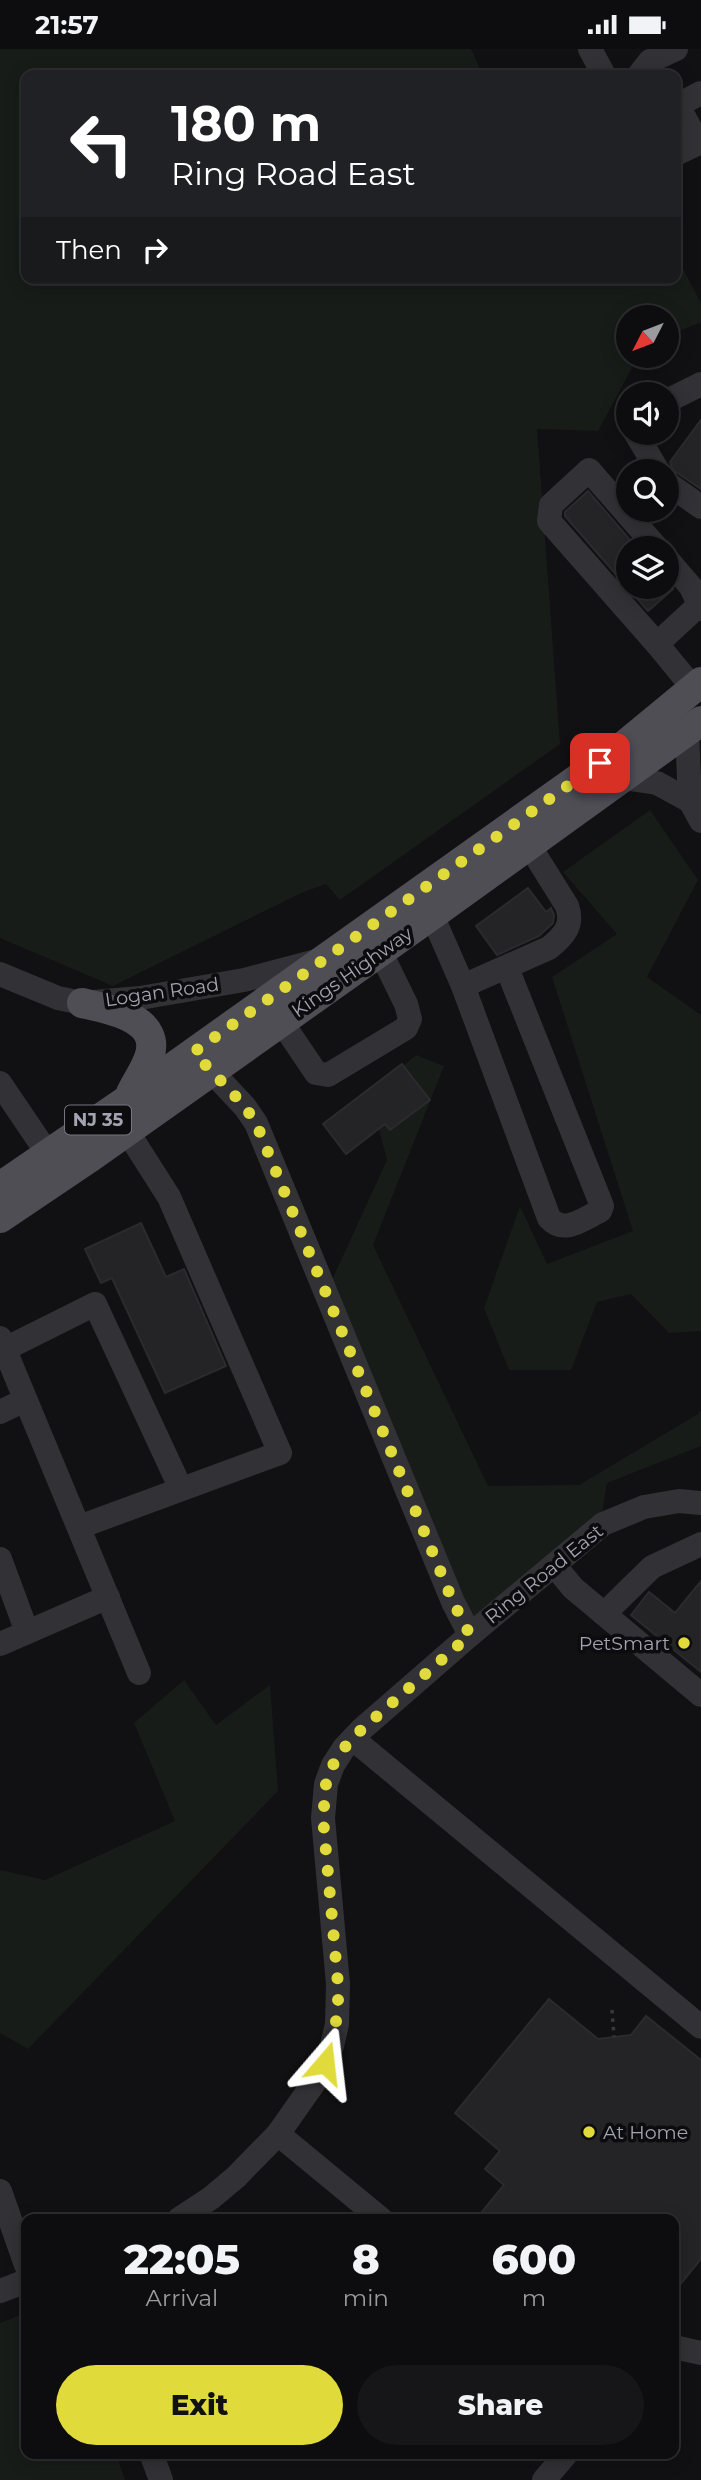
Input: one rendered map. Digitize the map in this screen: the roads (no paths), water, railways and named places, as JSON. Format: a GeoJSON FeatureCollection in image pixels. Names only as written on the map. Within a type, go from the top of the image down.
{"type":"FeatureCollection","features":[{"type":"Feature","properties":{"kind":"main road","name":"Kings Highway"},"geometry":{"type":"LineString","coordinates":[[0,1218],[127,1131],[202,1062],[327,958],[621,748],[697,685]]}},
{"type":"Feature","properties":{"kind":"main road","name":"Kings Highway"},"geometry":{"type":"LineString","coordinates":[[0,1187],[127,1100],[281,1021],[694,727]]}},
{"type":"Feature","properties":{"kind":"main road"},"geometry":{"type":"LineString","coordinates":[[82,1003],[134,1018],[149,1035],[149,1058],[127,1100]]}},
{"type":"Feature","properties":{"kind":"street"},"geometry":{"type":"LineString","coordinates":[[590,49],[601,70]]}},
{"type":"Feature","properties":{"kind":"street"},"geometry":{"type":"LineString","coordinates":[[643,70],[650,61],[676,49]]}},
{"type":"Feature","properties":{"kind":"street"},"geometry":{"type":"LineString","coordinates":[[681,103],[701,93]]}},
{"type":"Feature","properties":{"kind":"street"},"geometry":{"type":"LineString","coordinates":[[681,111],[700,142],[681,152]]}},
{"type":"Feature","properties":{"kind":"street"},"geometry":{"type":"LineString","coordinates":[[679,395],[701,384]]}},
{"type":"Feature","properties":{"kind":"street"},"geometry":{"type":"LineString","coordinates":[[616,597],[549,521],[551,505],[589,470],[647,536]]}},
{"type":"Feature","properties":{"kind":"street"},"geometry":{"type":"LineString","coordinates":[[679,491],[701,507]]}},
{"type":"Feature","properties":{"kind":"street"},"geometry":{"type":"LineString","coordinates":[[657,644],[700,608],[691,587],[679,573]]}},
{"type":"Feature","properties":{"kind":"street"},"geometry":{"type":"LineString","coordinates":[[617,599],[697,685]]}},
{"type":"Feature","properties":{"kind":"street"},"geometry":{"type":"LineString","coordinates":[[694,727],[696,811]]}},
{"type":"Feature","properties":{"kind":"street"},"geometry":{"type":"LineString","coordinates":[[623,778],[657,783],[696,811]]}},
{"type":"Feature","properties":{"kind":"street"},"geometry":{"type":"LineString","coordinates":[[463,986],[549,947],[559,940],[570,923],[571,916],[567,906],[528,845]]}},
{"type":"Feature","properties":{"kind":"street"},"geometry":{"type":"LineString","coordinates":[[432,915],[463,986],[550,1219],[556,1226],[563,1227],[600,1211],[602,1206],[507,968]]}},
{"type":"Feature","properties":{"kind":"street"},"geometry":{"type":"LineString","coordinates":[[281,1021],[316,1073],[328,1075],[406,1028],[410,1019],[406,1004],[380,951]]}},
{"type":"Feature","properties":{"kind":"street","name":"Logan Road"},"geometry":{"type":"LineString","coordinates":[[0,974],[58,998],[82,1003],[140,998],[244,980],[327,958]]}},
{"type":"Feature","properties":{"kind":"street","name":"Ring Road East"},"geometry":{"type":"LineString","coordinates":[[202,1062],[245,1107],[256,1123],[453,1602],[470,1635]]}},
{"type":"Feature","properties":{"kind":"street"},"geometry":{"type":"LineString","coordinates":[[4,1095],[48,1154]]}},
{"type":"Feature","properties":{"kind":"street"},"geometry":{"type":"LineString","coordinates":[[79,1527],[280,1453],[169,1197],[127,1131]]}},
{"type":"Feature","properties":{"kind":"street"},"geometry":{"type":"LineString","coordinates":[[139,1673],[2,1344],[96,1304],[180,1489]]}},
{"type":"Feature","properties":{"kind":"street"},"geometry":{"type":"LineString","coordinates":[[0,1412],[25,1400]]}},
{"type":"Feature","properties":{"kind":"street","name":"Ring Road East"},"geometry":{"type":"LineString","coordinates":[[187,2214],[236,2178],[278,2134],[321,2072],[332,2046],[337,2024],[338,1984],[323,1806],[326,1784],[333,1765],[353,1739],[470,1635],[603,1524],[620,1515],[665,1502],[701,1503]]}},
{"type":"Feature","properties":{"kind":"street"},"geometry":{"type":"LineString","coordinates":[[604,1614],[652,1567],[701,1544]]}},
{"type":"Feature","properties":{"kind":"street"},"geometry":{"type":"LineString","coordinates":[[0,1559],[27,1632]]}},
{"type":"Feature","properties":{"kind":"street"},"geometry":{"type":"LineString","coordinates":[[554,1565],[573,1588],[701,1695]]}},
{"type":"Feature","properties":{"kind":"street"},"geometry":{"type":"LineString","coordinates":[[0,1644],[108,1597]]}},
{"type":"Feature","properties":{"kind":"street"},"geometry":{"type":"LineString","coordinates":[[353,1739],[701,2027]]}},
{"type":"Feature","properties":{"kind":"street"},"geometry":{"type":"LineString","coordinates":[[278,2134],[375,2214]]}},
{"type":"Feature","properties":{"kind":"street"},"geometry":{"type":"LineString","coordinates":[[3,2207],[21,2252]]}},
{"type":"Feature","properties":{"kind":"street"},"geometry":{"type":"LineString","coordinates":[[0,2291],[21,2283]]}},
{"type":"Feature","properties":{"kind":"street"},"geometry":{"type":"LineString","coordinates":[[679,2348],[701,2353]]}},
{"type":"Feature","properties":{"kind":"street"},"geometry":{"type":"LineString","coordinates":[[153,2459],[161,2480]]}},
{"type":"Feature","properties":{"kind":"street"},"geometry":{"type":"LineString","coordinates":[[544,2480],[562,2459]]}},
{"type":"Feature","properties":{"kind":"place","name":"PetSmart"},"geometry":{"type":"Point","coordinates":[684,1643]}},
{"type":"Feature","properties":{"kind":"place","name":"At Home"},"geometry":{"type":"Point","coordinates":[589,2132]}}]}
